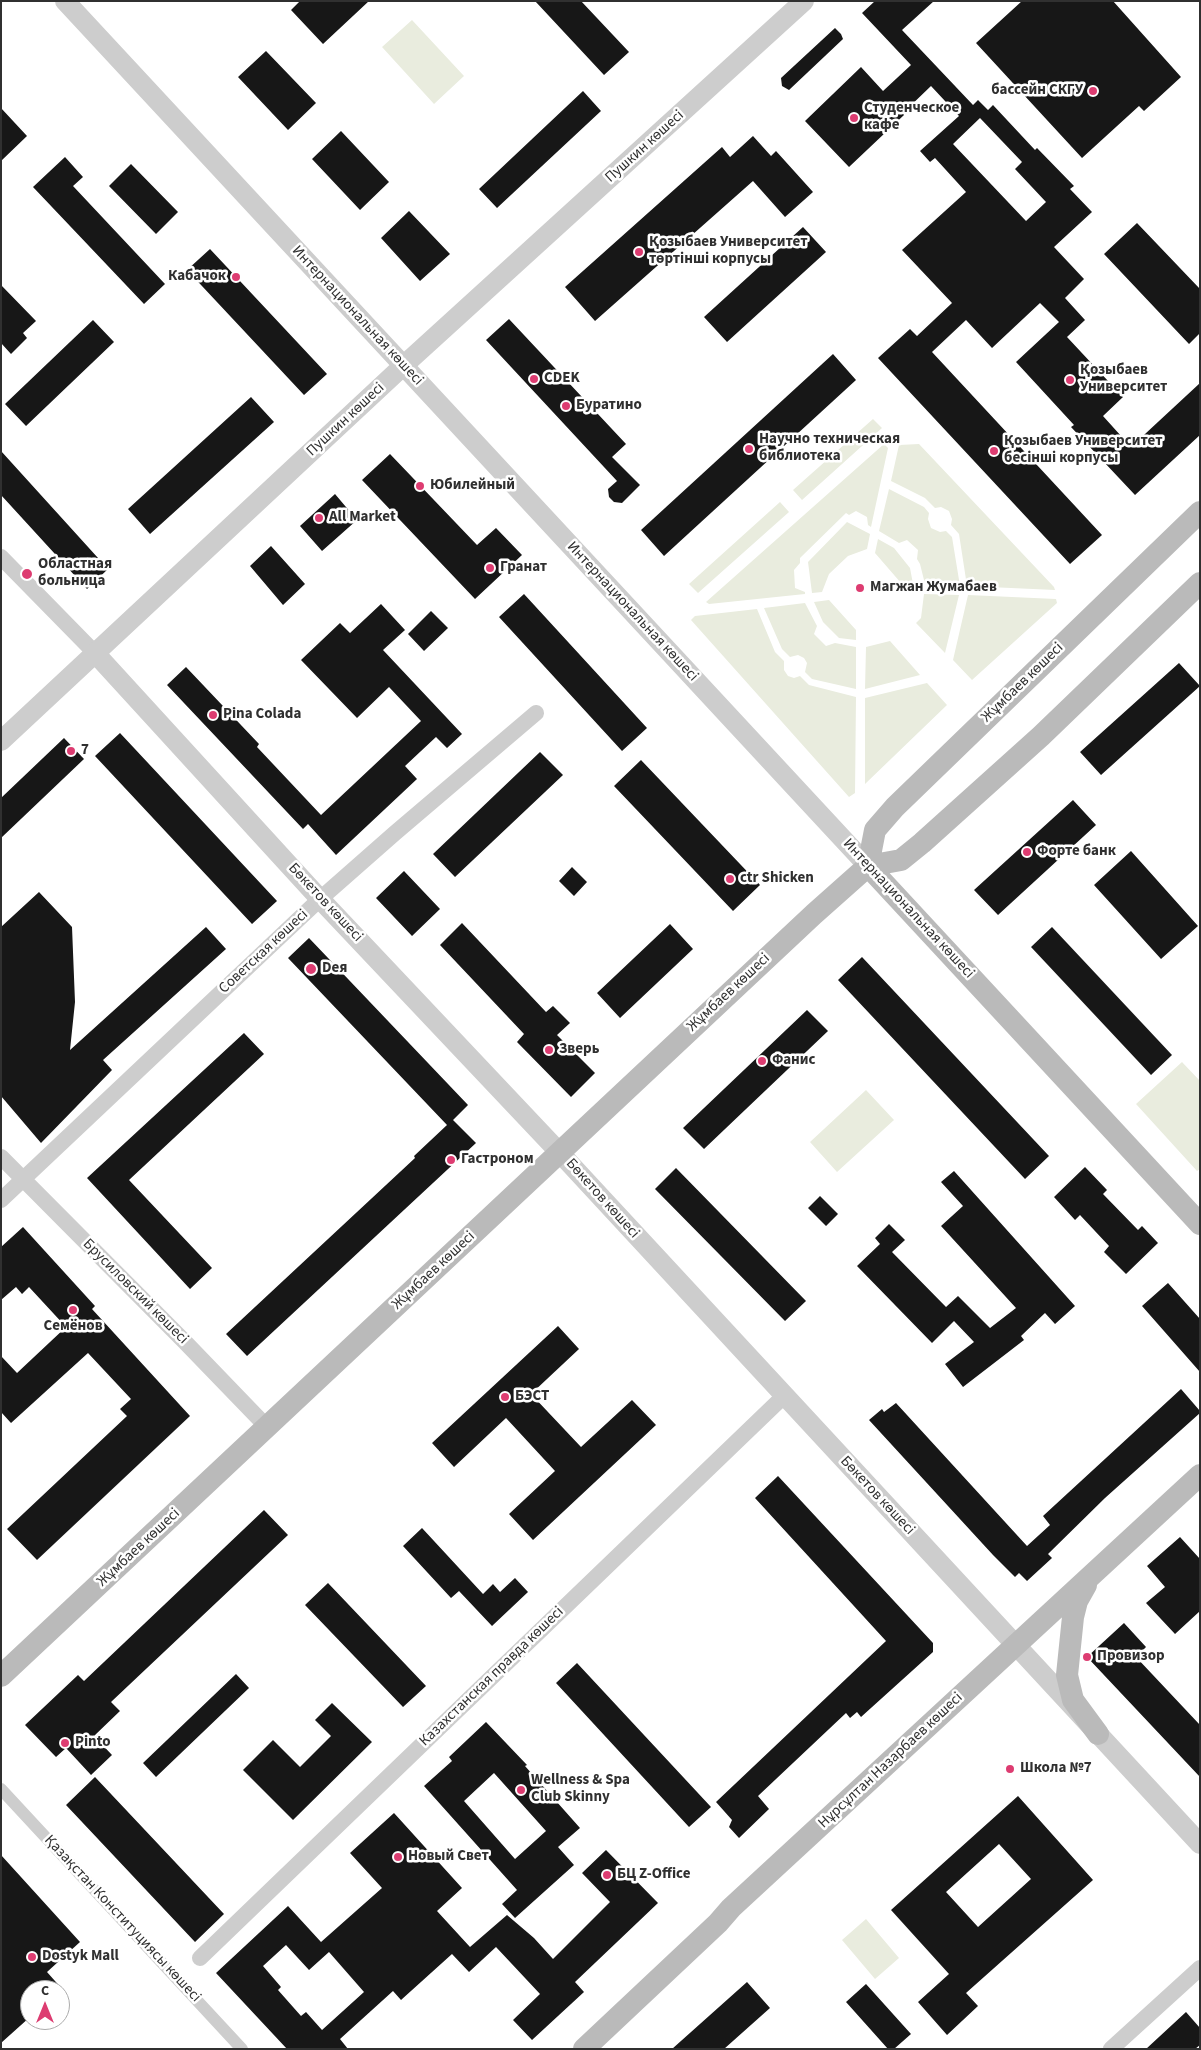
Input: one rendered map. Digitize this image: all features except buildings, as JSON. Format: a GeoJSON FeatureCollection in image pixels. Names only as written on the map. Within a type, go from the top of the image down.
{"type":"FeatureCollection","features":[{"type":"Feature","properties":{"kind":"main road","name":"Жұмбаев көшесі"},"geometry":{"type":"LineString","coordinates":[[1,1676],[758,966],[868,866],[874,830],[895,807],[1200,512]]}},
{"type":"Feature","properties":{"kind":"main road"},"geometry":{"type":"LineString","coordinates":[[868,866],[901,860],[922,843],[1041,736],[1200,582]]}},
{"type":"Feature","properties":{"kind":"main road","name":"Интернациональная көшесі"},"geometry":{"type":"LineString","coordinates":[[868,866],[1200,1224]]}},
{"type":"Feature","properties":{"kind":"main road","name":"Нұрсұлтан Назарбаев көшесі"},"geometry":{"type":"LineString","coordinates":[[584,2049],[706,1935],[731,1908],[1200,1475]]}},
{"type":"Feature","properties":{"kind":"main road"},"geometry":{"type":"LineString","coordinates":[[1090,1577],[1078,1601],[1073,1617],[1069,1636],[1067,1675],[1073,1700],[1098,1734]]}},
{"type":"Feature","properties":{"kind":"street","name":"Интернациональная көшесі"},"geometry":{"type":"LineString","coordinates":[[65,1],[868,866]]}},
{"type":"Feature","properties":{"kind":"street","name":"Пушкин көшесі"},"geometry":{"type":"LineString","coordinates":[[1,741],[403,366],[804,1]]}},
{"type":"Feature","properties":{"kind":"street","name":"Бөкетов көшесі"},"geometry":{"type":"LineString","coordinates":[[1,557],[95,653],[320,899],[560,1153],[1200,1844]]}},
{"type":"Feature","properties":{"kind":"street","name":"Советская көшесі"},"geometry":{"type":"LineString","coordinates":[[1,1200],[320,899],[395,832],[536,713]]}},
{"type":"Feature","properties":{"kind":"street","name":"Брусиловский көшесі"},"geometry":{"type":"LineString","coordinates":[[1,1157],[267,1427]]}},
{"type":"Feature","properties":{"kind":"street","name":"Казахстанская правда көшесі"},"geometry":{"type":"LineString","coordinates":[[200,1958],[784,1396]]}},
{"type":"Feature","properties":{"kind":"street","name":"Қазақстан Конституциясы көшесі"},"geometry":{"type":"LineString","coordinates":[[1,1789],[242,2049]]}},
{"type":"Feature","properties":{"kind":"street"},"geometry":{"type":"LineString","coordinates":[[1111,2049],[1200,1968]]}},
{"type":"Feature","properties":{"kind":"shaded area"},"geometry":{"type":"Polygon","coordinates":[[[412,20],[464,76],[434,104],[382,47],[412,20]]]}},
{"type":"Feature","properties":{"kind":"shaded area"},"geometry":{"type":"Polygon","coordinates":[[[873,419],[882,428],[802,500],[793,490],[873,419]]]}},
{"type":"Feature","properties":{"kind":"shaded area"},"geometry":{"type":"Polygon","coordinates":[[[884,444],[888,448],[871,527],[868,525],[867,517],[856,511],[849,515],[846,513],[800,558],[800,563],[794,570],[795,588],[805,592],[805,594],[709,604],[706,602],[884,444]]]}},
{"type":"Feature","properties":{"kind":"shaded area"},"geometry":{"type":"Polygon","coordinates":[[[919,444],[1055,590],[967,586],[959,534],[951,525],[952,519],[949,511],[941,507],[935,508],[925,498],[891,481],[899,445],[919,444]]]}},
{"type":"Feature","properties":{"kind":"shaded area"},"geometry":{"type":"Polygon","coordinates":[[[889,489],[924,507],[929,513],[928,519],[931,528],[940,532],[946,531],[952,537],[960,586],[925,584],[917,559],[918,550],[907,540],[899,543],[879,531],[889,489]]]}},
{"type":"Feature","properties":{"kind":"shaded area"},"geometry":{"type":"Polygon","coordinates":[[[780,502],[789,512],[698,593],[689,584],[780,502]]]}},
{"type":"Feature","properties":{"kind":"shaded area"},"geometry":{"type":"Polygon","coordinates":[[[847,522],[870,534],[867,549],[848,556],[829,574],[822,592],[812,593],[808,562],[847,522]]]}},
{"type":"Feature","properties":{"kind":"shaded area"},"geometry":{"type":"Polygon","coordinates":[[[878,539],[894,548],[910,568],[913,584],[901,583],[875,553],[878,539]]]}},
{"type":"Feature","properties":{"kind":"shaded area"},"geometry":{"type":"Polygon","coordinates":[[[924,594],[959,595],[945,653],[916,623],[921,618],[924,594]]]}},
{"type":"Feature","properties":{"kind":"shaded area"},"geometry":{"type":"Polygon","coordinates":[[[968,595],[1056,599],[1057,603],[972,680],[953,660],[968,595]]]}},
{"type":"Feature","properties":{"kind":"shaded area"},"geometry":{"type":"Polygon","coordinates":[[[829,600],[856,630],[856,640],[839,638],[823,622],[814,602],[829,600]]]}},
{"type":"Feature","properties":{"kind":"shaded area"},"geometry":{"type":"Polygon","coordinates":[[[805,603],[817,626],[814,634],[826,646],[835,643],[856,647],[856,689],[812,679],[805,672],[807,663],[804,658],[798,655],[790,657],[782,649],[764,608],[805,603]]]}},
{"type":"Feature","properties":{"kind":"shaded area"},"geometry":{"type":"Polygon","coordinates":[[[757,609],[775,652],[784,661],[784,670],[788,676],[794,678],[800,676],[809,685],[856,697],[855,793],[849,797],[691,620],[695,616],[757,609]]]}},
{"type":"Feature","properties":{"kind":"shaded area"},"geometry":{"type":"Polygon","coordinates":[[[890,641],[920,675],[865,689],[866,647],[890,641]]]}},
{"type":"Feature","properties":{"kind":"shaded area"},"geometry":{"type":"Polygon","coordinates":[[[927,683],[947,705],[865,784],[865,698],[927,683]]]}},
{"type":"Feature","properties":{"kind":"shaded area"},"geometry":{"type":"Polygon","coordinates":[[[1182,1062],[1200,1081],[1200,1169],[1197,1171],[1136,1104],[1182,1062]]]}},
{"type":"Feature","properties":{"kind":"shaded area"},"geometry":{"type":"Polygon","coordinates":[[[866,1090],[894,1120],[837,1172],[810,1142],[866,1090]]]}},
{"type":"Feature","properties":{"kind":"shaded area"},"geometry":{"type":"Polygon","coordinates":[[[866,1919],[899,1958],[875,1979],[842,1940],[866,1919]]]}},
{"type":"Feature","properties":{"kind":"place","name":"бассейн СКГУ"},"geometry":{"type":"Point","coordinates":[1093,91]}},
{"type":"Feature","properties":{"kind":"place","name":"Студенческое кафе"},"geometry":{"type":"Point","coordinates":[854,118]}},
{"type":"Feature","properties":{"kind":"place","name":"Қозыбаев Университет төртінші корпусы"},"geometry":{"type":"Point","coordinates":[639,252]}},
{"type":"Feature","properties":{"kind":"place","name":"Кабачок"},"geometry":{"type":"Point","coordinates":[236,277]}},
{"type":"Feature","properties":{"kind":"place","name":"CDEK"},"geometry":{"type":"Point","coordinates":[534,379]}},
{"type":"Feature","properties":{"kind":"place","name":"Қозыбаев Университет"},"geometry":{"type":"Point","coordinates":[1070,380]}},
{"type":"Feature","properties":{"kind":"place","name":"Буратино"},"geometry":{"type":"Point","coordinates":[566,406]}},
{"type":"Feature","properties":{"kind":"place","name":"Научно техническая библиотека"},"geometry":{"type":"Point","coordinates":[749,449]}},
{"type":"Feature","properties":{"kind":"place","name":"Қозыбаев Университет бесінші корпусы"},"geometry":{"type":"Point","coordinates":[994,451]}},
{"type":"Feature","properties":{"kind":"place","name":"Юбилейный"},"geometry":{"type":"Point","coordinates":[420,486]}},
{"type":"Feature","properties":{"kind":"place","name":"All Market"},"geometry":{"type":"Point","coordinates":[319,518]}},
{"type":"Feature","properties":{"kind":"place","name":"Гранат"},"geometry":{"type":"Point","coordinates":[490,568]}},
{"type":"Feature","properties":{"kind":"place","name":"Областная больница"},"geometry":{"type":"Point","coordinates":[27,574]}},
{"type":"Feature","properties":{"kind":"place","name":"Магжан Жумабаев"},"geometry":{"type":"Point","coordinates":[860,588]}},
{"type":"Feature","properties":{"kind":"place","name":"Pina Colada"},"geometry":{"type":"Point","coordinates":[213,715]}},
{"type":"Feature","properties":{"kind":"place","name":"7"},"geometry":{"type":"Point","coordinates":[71,751]}},
{"type":"Feature","properties":{"kind":"place","name":"Форте банк"},"geometry":{"type":"Point","coordinates":[1027,852]}},
{"type":"Feature","properties":{"kind":"place","name":"ctr Shicken"},"geometry":{"type":"Point","coordinates":[730,879]}},
{"type":"Feature","properties":{"kind":"place","name":"Deя"},"geometry":{"type":"Point","coordinates":[311,969]}},
{"type":"Feature","properties":{"kind":"place","name":"Зверь"},"geometry":{"type":"Point","coordinates":[549,1050]}},
{"type":"Feature","properties":{"kind":"place","name":"Фанис"},"geometry":{"type":"Point","coordinates":[762,1061]}},
{"type":"Feature","properties":{"kind":"place","name":"Гастроном"},"geometry":{"type":"Point","coordinates":[451,1160]}},
{"type":"Feature","properties":{"kind":"place","name":"Семёнов"},"geometry":{"type":"Point","coordinates":[73,1310]}},
{"type":"Feature","properties":{"kind":"place","name":"БЭСТ"},"geometry":{"type":"Point","coordinates":[505,1397]}},
{"type":"Feature","properties":{"kind":"place","name":"Провизор"},"geometry":{"type":"Point","coordinates":[1087,1657]}},
{"type":"Feature","properties":{"kind":"place","name":"Pinto"},"geometry":{"type":"Point","coordinates":[65,1743]}},
{"type":"Feature","properties":{"kind":"place","name":"Школа №7"},"geometry":{"type":"Point","coordinates":[1010,1769]}},
{"type":"Feature","properties":{"kind":"place","name":"Wellness & Spa Club Skinny"},"geometry":{"type":"Point","coordinates":[521,1790]}},
{"type":"Feature","properties":{"kind":"place","name":"Новый Свет"},"geometry":{"type":"Point","coordinates":[398,1857]}},
{"type":"Feature","properties":{"kind":"place","name":"БЦ Z-Office"},"geometry":{"type":"Point","coordinates":[607,1875]}},
{"type":"Feature","properties":{"kind":"place","name":"Dostyk Mall"},"geometry":{"type":"Point","coordinates":[32,1957]}}]}
